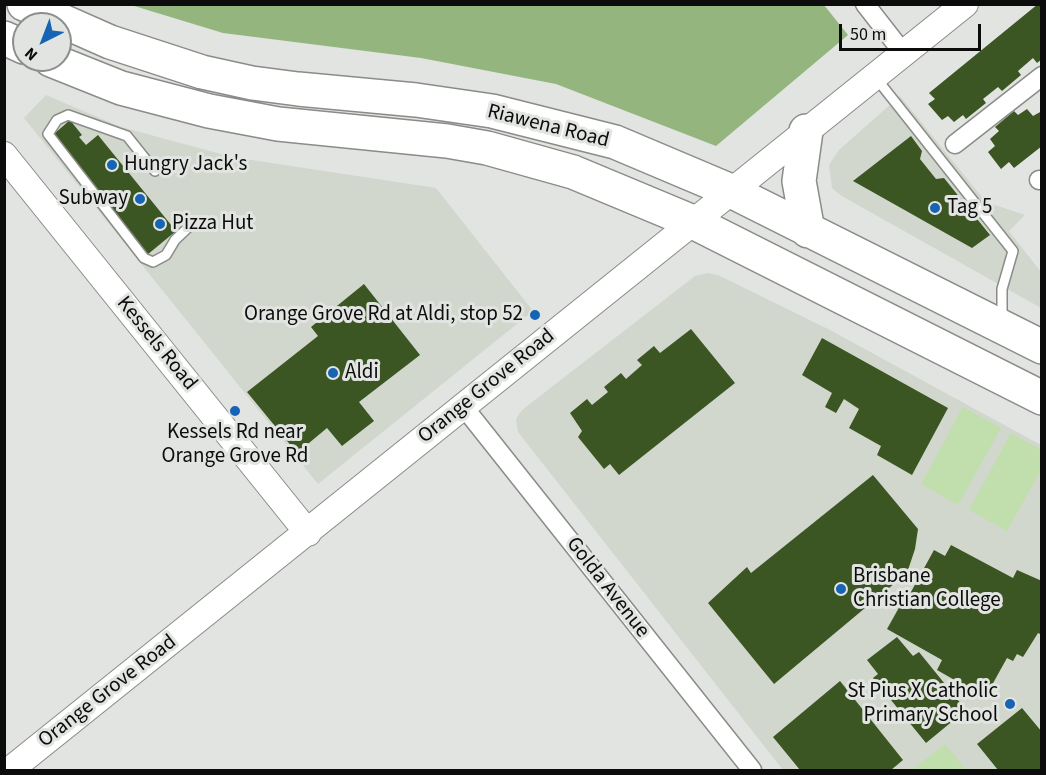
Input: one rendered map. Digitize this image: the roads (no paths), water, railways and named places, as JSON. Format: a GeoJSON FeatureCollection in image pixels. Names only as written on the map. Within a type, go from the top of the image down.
{"type":"FeatureCollection","features":[{"type":"Feature","properties":{"kind":"highway","name":"Riawena Road"},"geometry":{"type":"LineString","coordinates":[[24,4],[110,42],[202,72],[286,88],[416,100],[492,111],[557,126],[646,154],[731,191],[1041,347]]}},
{"type":"Feature","properties":{"kind":"highway","name":"Riawena Road"},"geometry":{"type":"LineString","coordinates":[[72,68],[121,88],[208,111],[278,124],[412,135],[487,148],[573,172],[693,222],[1041,398]]}},
{"type":"Feature","properties":{"kind":"highway"},"geometry":{"type":"LineString","coordinates":[[806,131],[798,181],[808,231]]}},
{"type":"Feature","properties":{"kind":"main road","name":"Orange Grove Road"},"geometry":{"type":"LineString","coordinates":[[9,771],[965,4]]}},
{"type":"Feature","properties":{"kind":"main road","name":"Kessels Road"},"geometry":{"type":"LineString","coordinates":[[4,155],[308,533]]}},
{"type":"Feature","properties":{"kind":"street"},"geometry":{"type":"LineString","coordinates":[[864,4],[904,54]]}},
{"type":"Feature","properties":{"kind":"street"},"geometry":{"type":"LineString","coordinates":[[955,144],[1041,76]]}},
{"type":"Feature","properties":{"kind":"street","name":"Golda Avenue"},"geometry":{"type":"LineString","coordinates":[[463,406],[752,771]]}},
{"type":"Feature","properties":{"kind":"lane"},"geometry":{"type":"LineString","coordinates":[[875,76],[1013,251],[1002,289],[1002,328]]}},
{"type":"Feature","properties":{"kind":"lane"},"geometry":{"type":"LineString","coordinates":[[154,171],[127,136],[68,115],[57,120],[48,134],[144,258],[153,262],[166,255],[176,240],[195,220]]}},
{"type":"Feature","properties":{"kind":"place","name":"Hungry Jack's"},"geometry":{"type":"Point","coordinates":[112,165]}},
{"type":"Feature","properties":{"kind":"place","name":"Subway"},"geometry":{"type":"Point","coordinates":[140,199]}},
{"type":"Feature","properties":{"kind":"place","name":"Tag 5"},"geometry":{"type":"Point","coordinates":[935,208]}},
{"type":"Feature","properties":{"kind":"place","name":"Pizza Hut"},"geometry":{"type":"Point","coordinates":[160,224]}},
{"type":"Feature","properties":{"kind":"place","name":"Orange Grove Rd at Aldi, stop 52"},"geometry":{"type":"Point","coordinates":[535,315]}},
{"type":"Feature","properties":{"kind":"place","name":"Aldi"},"geometry":{"type":"Point","coordinates":[333,373]}},
{"type":"Feature","properties":{"kind":"place","name":"Kessels Rd near Orange Grove Rd"},"geometry":{"type":"Point","coordinates":[235,411]}},
{"type":"Feature","properties":{"kind":"place","name":"Brisbane Christian College"},"geometry":{"type":"Point","coordinates":[841,589]}},
{"type":"Feature","properties":{"kind":"place","name":"St Pius X Catholic Primary School"},"geometry":{"type":"Point","coordinates":[1010,704]}}]}
